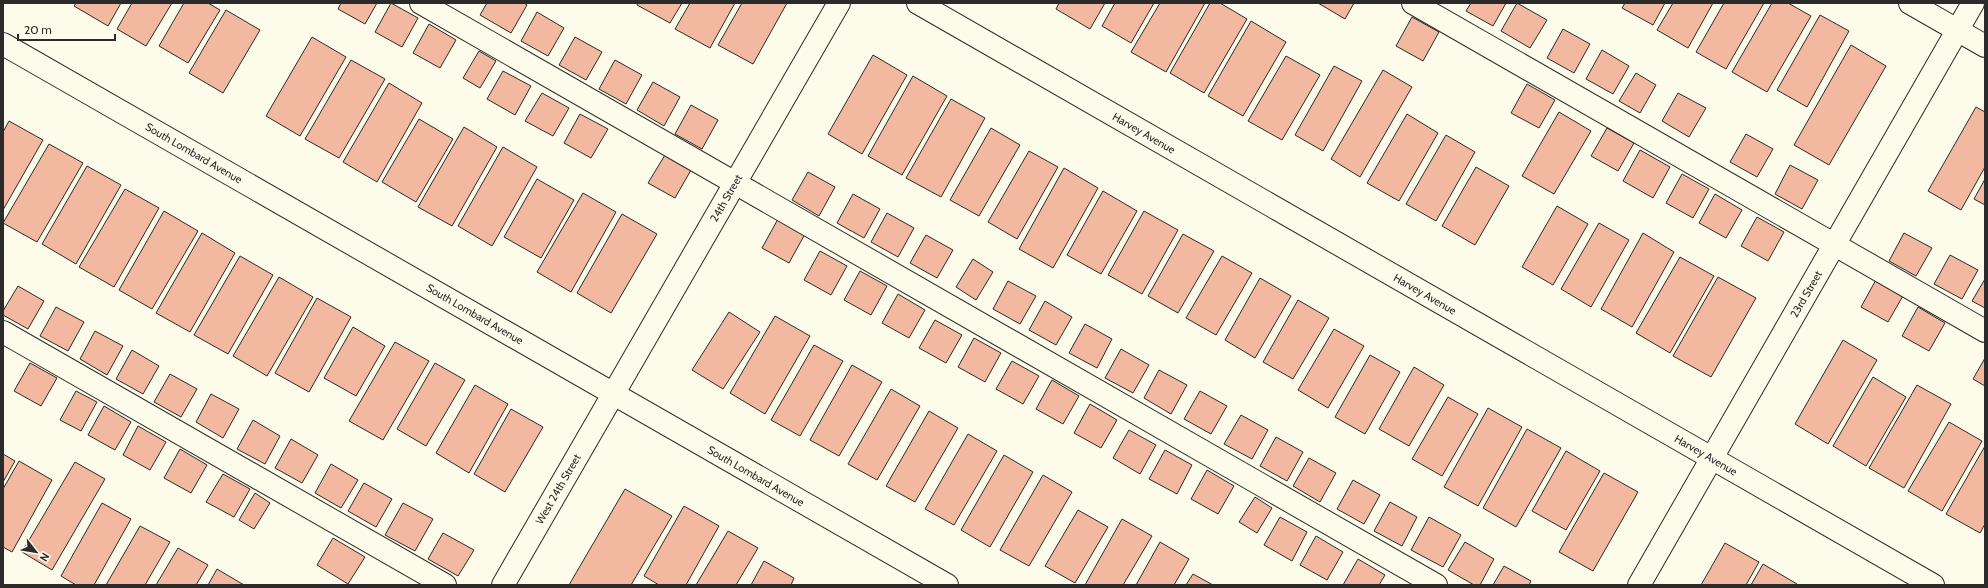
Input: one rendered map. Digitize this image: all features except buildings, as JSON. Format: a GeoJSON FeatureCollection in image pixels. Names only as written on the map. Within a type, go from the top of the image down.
{"type":"FeatureCollection","features":[{"type":"Feature","properties":{"kind":"street"},"geometry":{"type":"LineString","coordinates":[[421,3],[1436,585]]}},
{"type":"Feature","properties":{"kind":"street","name":"24th Street"},"geometry":{"type":"LineString","coordinates":[[613,394],[839,3]]}},
{"type":"Feature","properties":{"kind":"street","name":"Harvey Avenue"},"geometry":{"type":"LineString","coordinates":[[918,3],[1933,585]]}},
{"type":"Feature","properties":{"kind":"street"},"geometry":{"type":"LineString","coordinates":[[1413,3],[1985,331]]}},
{"type":"Feature","properties":{"kind":"street"},"geometry":{"type":"LineString","coordinates":[[1910,3],[1985,46]]}},
{"type":"Feature","properties":{"kind":"street","name":"23rd Street"},"geometry":{"type":"LineString","coordinates":[[1639,585],[1973,3]]}},
{"type":"Feature","properties":{"kind":"street","name":"South Lombard Avenue"},"geometry":{"type":"LineString","coordinates":[[3,44],[947,585]]}},
{"type":"Feature","properties":{"kind":"street"},"geometry":{"type":"LineString","coordinates":[[3,332],[445,585]]}},
{"type":"Feature","properties":{"kind":"street","name":"West 24th Street"},"geometry":{"type":"LineString","coordinates":[[503,585],[613,394]]}}]}
